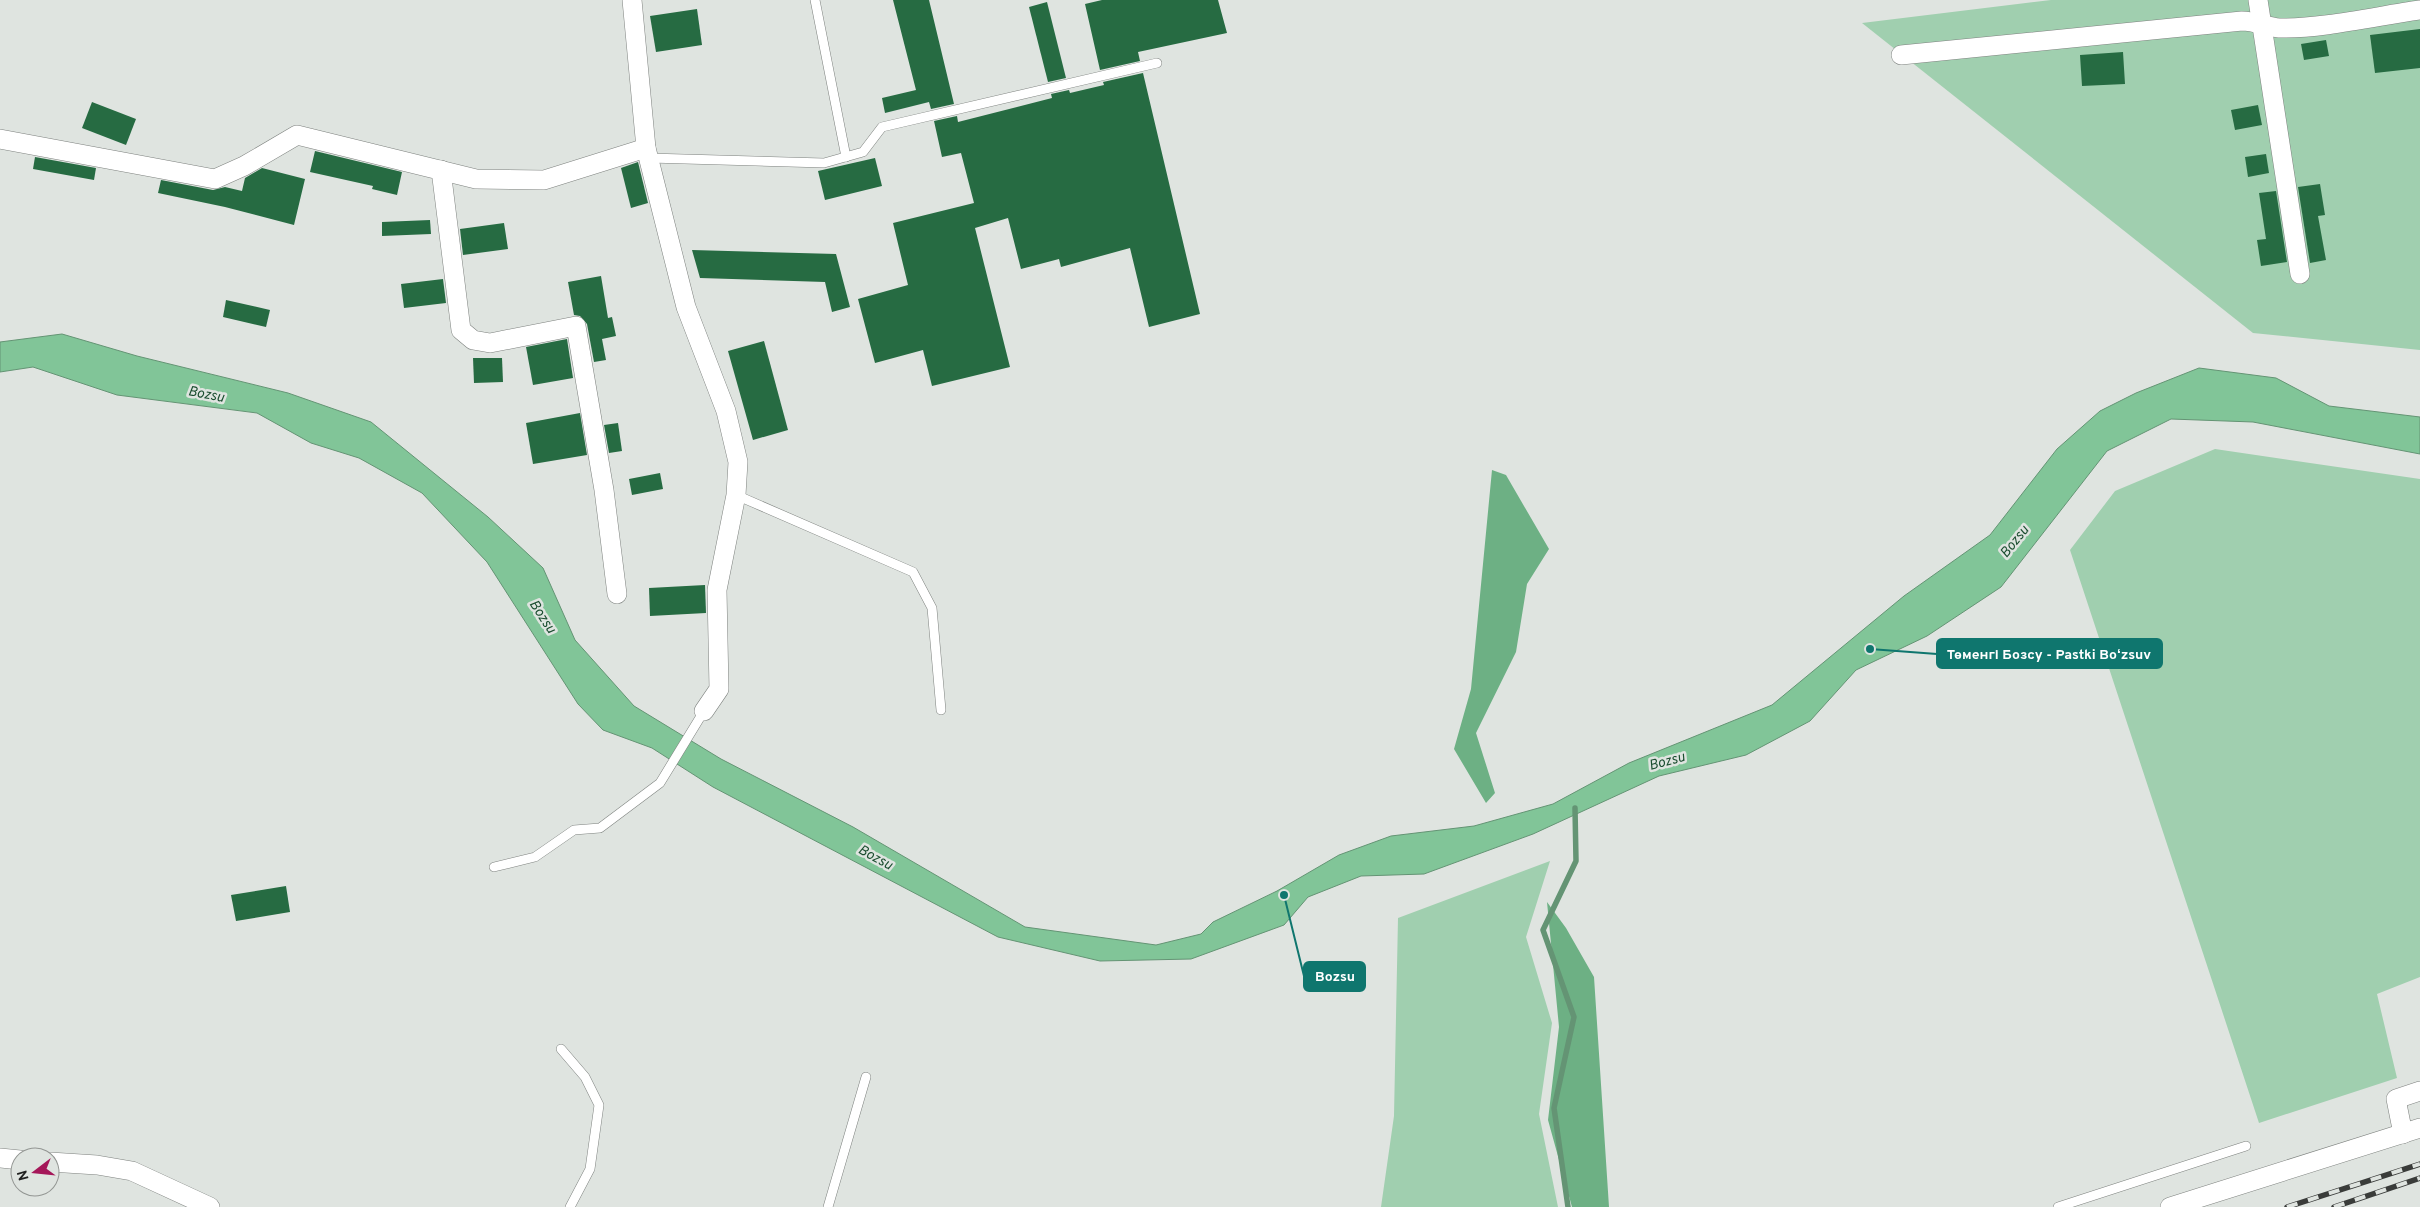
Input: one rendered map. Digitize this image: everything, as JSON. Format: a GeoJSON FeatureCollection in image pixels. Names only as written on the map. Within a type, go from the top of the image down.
{"type":"FeatureCollection","features":[{"type":"Feature","properties":{"kind":"street"},"geometry":{"type":"LineString","coordinates":[[632,0],[647,153],[686,307],[726,411],[738,462],[736,495],[717,590],[719,689],[704,711]]}},
{"type":"Feature","properties":{"kind":"street"},"geometry":{"type":"LineString","coordinates":[[2258,0],[2300,274]]}},
{"type":"Feature","properties":{"kind":"street"},"geometry":{"type":"LineString","coordinates":[[1901,55],[2242,21],[2261,23],[2278,28],[2309,26],[2420,10]]}},
{"type":"Feature","properties":{"kind":"street"},"geometry":{"type":"LineString","coordinates":[[0,139],[215,179],[244,166],[297,136],[476,179],[544,180],[647,153]]}},
{"type":"Feature","properties":{"kind":"street"},"geometry":{"type":"LineString","coordinates":[[441,170],[461,330],[473,340],[490,343],[576,326],[604,490],[617,594]]}},
{"type":"Feature","properties":{"kind":"street"},"geometry":{"type":"LineString","coordinates":[[2170,1207],[2412,1131],[2396,1099],[2420,1091]]}},
{"type":"Feature","properties":{"kind":"street"},"geometry":{"type":"LineString","coordinates":[[60,1163],[97,1165],[132,1171],[210,1207]]}},
{"type":"Feature","properties":{"kind":"lane"},"geometry":{"type":"LineString","coordinates":[[815,0],[846,157]]}},
{"type":"Feature","properties":{"kind":"lane"},"geometry":{"type":"LineString","coordinates":[[647,153],[824,163],[863,152],[882,127],[1157,63]]}},
{"type":"Feature","properties":{"kind":"lane"},"geometry":{"type":"LineString","coordinates":[[736,495],[912,572],[932,608],[941,710]]}},
{"type":"Feature","properties":{"kind":"lane"},"geometry":{"type":"LineString","coordinates":[[494,867],[535,857],[574,830],[600,828],[660,783],[704,711]]}},
{"type":"Feature","properties":{"kind":"lane"},"geometry":{"type":"LineString","coordinates":[[561,1049],[585,1077],[599,1105],[590,1169],[570,1207]]}},
{"type":"Feature","properties":{"kind":"lane"},"geometry":{"type":"LineString","coordinates":[[828,1207],[866,1077]]}},
{"type":"Feature","properties":{"kind":"lane"},"geometry":{"type":"LineString","coordinates":[[2058,1207],[2246,1146]]}},
{"type":"Feature","properties":{"kind":"shaded area"},"geometry":{"type":"Polygon","coordinates":[[[2051,0],[2420,0],[2420,350],[2253,333],[1862,23],[2051,0]]]}},
{"type":"Feature","properties":{"kind":"shaded area"},"geometry":{"type":"Polygon","coordinates":[[[2215,449],[2420,479],[2420,977],[2377,994],[2397,1078],[2259,1123],[2070,550],[2115,491],[2215,449]]]}},
{"type":"Feature","properties":{"kind":"shaded area"},"geometry":{"type":"Polygon","coordinates":[[[1492,470],[1506,475],[1549,549],[1527,584],[1516,652],[1476,733],[1495,793],[1486,803],[1454,749],[1471,689],[1492,470]]]}},
{"type":"Feature","properties":{"kind":"shaded area"},"geometry":{"type":"Polygon","coordinates":[[[1550,861],[1526,937],[1552,1023],[1539,1114],[1558,1207],[1381,1207],[1394,1116],[1398,918],[1550,861]]]}},
{"type":"Feature","properties":{"kind":"shaded area"},"geometry":{"type":"Polygon","coordinates":[[[1547,902],[1566,928],[1594,977],[1609,1207],[1572,1207],[1548,1120],[1559,1027],[1547,902]]]}},
{"type":"Feature","properties":{"kind":"water","name":"Bozsu"},"geometry":{"type":"Polygon","coordinates":[[[62,334],[137,356],[288,393],[371,422],[488,517],[543,568],[575,640],[634,706],[721,759],[853,827],[1025,927],[1156,945],[1201,934],[1213,922],[1277,891],[1339,855],[1391,836],[1474,826],[1553,804],[1629,763],[1772,705],[1904,596],[1990,535],[2057,449],[2100,411],[2136,393],[2199,368],[2276,378],[2329,406],[2420,417],[2420,454],[2253,422],[2171,419],[2107,451],[2001,587],[1927,636],[1856,670],[1810,721],[1746,755],[1659,776],[1533,834],[1424,874],[1361,876],[1308,897],[1284,925],[1191,959],[1100,961],[998,937],[713,787],[652,748],[603,730],[578,704],[487,562],[422,493],[359,458],[311,443],[257,413],[117,395],[33,367],[0,372],[0,342],[62,334]]]}},
{"type":"Feature","properties":{"kind":"building"},"geometry":{"type":"Polygon","coordinates":[[[893,0],[929,0],[954,104],[931,109],[929,102],[885,113],[882,98],[916,90],[893,0]]]}},
{"type":"Feature","properties":{"kind":"building"},"geometry":{"type":"Polygon","coordinates":[[[1102,0],[1218,0],[1227,33],[1138,52],[1140,61],[1100,70],[1085,4],[1102,0]]]}},
{"type":"Feature","properties":{"kind":"building"},"geometry":{"type":"Polygon","coordinates":[[[1047,2],[1066,78],[1048,82],[1029,7],[1047,2]]]}},
{"type":"Feature","properties":{"kind":"building"},"geometry":{"type":"Polygon","coordinates":[[[697,9],[702,45],[656,52],[650,16],[697,9]]]}},
{"type":"Feature","properties":{"kind":"building"},"geometry":{"type":"Polygon","coordinates":[[[2420,29],[2420,68],[2375,73],[2370,35],[2420,29]]]}},
{"type":"Feature","properties":{"kind":"building"},"geometry":{"type":"Polygon","coordinates":[[[2326,40],[2329,56],[2304,60],[2301,44],[2326,40]]]}},
{"type":"Feature","properties":{"kind":"building"},"geometry":{"type":"Polygon","coordinates":[[[2123,52],[2125,84],[2082,86],[2080,55],[2123,52]]]}},
{"type":"Feature","properties":{"kind":"building"},"geometry":{"type":"Polygon","coordinates":[[[1143,73],[1200,314],[1149,327],[1130,248],[1061,267],[1059,259],[1021,269],[1008,218],[975,228],[1010,367],[932,386],[923,350],[875,363],[858,299],[908,285],[893,223],[974,203],[961,153],[942,157],[934,121],[957,116],[958,122],[1052,98],[1051,94],[1069,90],[1070,93],[1104,85],[1103,82],[1143,73]]]}},
{"type":"Feature","properties":{"kind":"building"},"geometry":{"type":"Polygon","coordinates":[[[92,102],[136,119],[126,145],[82,128],[92,102]]]}},
{"type":"Feature","properties":{"kind":"building"},"geometry":{"type":"Polygon","coordinates":[[[2258,105],[2262,125],[2235,130],[2231,110],[2258,105]]]}},
{"type":"Feature","properties":{"kind":"building"},"geometry":{"type":"Polygon","coordinates":[[[315,151],[402,172],[397,195],[372,189],[373,186],[310,172],[315,151]]]}},
{"type":"Feature","properties":{"kind":"building"},"geometry":{"type":"Polygon","coordinates":[[[2266,154],[2269,173],[2248,177],[2245,157],[2266,154]]]}},
{"type":"Feature","properties":{"kind":"building"},"geometry":{"type":"Polygon","coordinates":[[[35,157],[96,168],[94,180],[33,169],[35,157]]]}},
{"type":"Feature","properties":{"kind":"building"},"geometry":{"type":"Polygon","coordinates":[[[875,158],[882,186],[825,200],[818,171],[875,158]]]}},
{"type":"Feature","properties":{"kind":"building"},"geometry":{"type":"Polygon","coordinates":[[[638,162],[648,203],[631,208],[621,168],[638,162]]]}},
{"type":"Feature","properties":{"kind":"building"},"geometry":{"type":"Polygon","coordinates":[[[262,168],[305,179],[294,225],[225,207],[158,193],[161,180],[213,190],[225,187],[242,191],[245,178],[262,168]]]}},
{"type":"Feature","properties":{"kind":"building"},"geometry":{"type":"Polygon","coordinates":[[[2320,184],[2325,215],[2318,216],[2326,260],[2310,263],[2298,187],[2320,184]]]}},
{"type":"Feature","properties":{"kind":"building"},"geometry":{"type":"Polygon","coordinates":[[[2276,191],[2287,262],[2261,266],[2257,240],[2266,239],[2259,193],[2276,191]]]}},
{"type":"Feature","properties":{"kind":"building"},"geometry":{"type":"Polygon","coordinates":[[[430,220],[431,234],[382,236],[382,222],[430,220]]]}},
{"type":"Feature","properties":{"kind":"building"},"geometry":{"type":"Polygon","coordinates":[[[504,223],[508,249],[463,255],[460,229],[504,223]]]}},
{"type":"Feature","properties":{"kind":"building"},"geometry":{"type":"Polygon","coordinates":[[[692,250],[836,254],[850,307],[832,312],[825,282],[700,278],[692,250]]]}},
{"type":"Feature","properties":{"kind":"building"},"geometry":{"type":"Polygon","coordinates":[[[601,276],[608,318],[612,317],[616,336],[602,339],[606,360],[594,362],[587,324],[580,316],[574,315],[568,282],[601,276]]]}},
{"type":"Feature","properties":{"kind":"building"},"geometry":{"type":"Polygon","coordinates":[[[443,279],[446,303],[404,308],[401,284],[443,279]]]}},
{"type":"Feature","properties":{"kind":"building"},"geometry":{"type":"Polygon","coordinates":[[[226,300],[270,310],[266,327],[223,317],[226,300]]]}},
{"type":"Feature","properties":{"kind":"building"},"geometry":{"type":"Polygon","coordinates":[[[567,339],[573,378],[533,385],[526,347],[567,339]]]}},
{"type":"Feature","properties":{"kind":"building"},"geometry":{"type":"Polygon","coordinates":[[[764,341],[788,430],[753,440],[728,351],[764,341]]]}},
{"type":"Feature","properties":{"kind":"building"},"geometry":{"type":"Polygon","coordinates":[[[473,358],[502,358],[503,382],[474,383],[473,358]]]}},
{"type":"Feature","properties":{"kind":"building"},"geometry":{"type":"Polygon","coordinates":[[[580,413],[587,455],[533,464],[526,423],[580,413]]]}},
{"type":"Feature","properties":{"kind":"building"},"geometry":{"type":"Polygon","coordinates":[[[618,423],[622,451],[609,453],[604,425],[618,423]]]}},
{"type":"Feature","properties":{"kind":"building"},"geometry":{"type":"Polygon","coordinates":[[[660,473],[663,489],[632,495],[629,479],[660,473]]]}},
{"type":"Feature","properties":{"kind":"building"},"geometry":{"type":"Polygon","coordinates":[[[705,585],[706,613],[650,616],[649,588],[705,585]]]}},
{"type":"Feature","properties":{"kind":"building"},"geometry":{"type":"Polygon","coordinates":[[[286,886],[290,912],[236,921],[231,895],[286,886]]]}},
{"type":"Feature","properties":{"kind":"waterway"},"geometry":{"type":"LineString","coordinates":[[1568,1207],[1554,1108],[1574,1017],[1543,930],[1576,861],[1575,808]]}},
{"type":"Feature","properties":{"kind":"railway"},"geometry":{"type":"LineString","coordinates":[[2287,1207],[2420,1164]]}},
{"type":"Feature","properties":{"kind":"railway"},"geometry":{"type":"LineString","coordinates":[[2334,1207],[2420,1178]]}},
{"type":"Feature","properties":{"kind":"place","name":"Төменгі Бозсу - Pastki Boʻzsuv"},"geometry":{"type":"Point","coordinates":[1870,649]}},
{"type":"Feature","properties":{"kind":"place","name":"Bozsu"},"geometry":{"type":"Point","coordinates":[1284,895]}}]}
